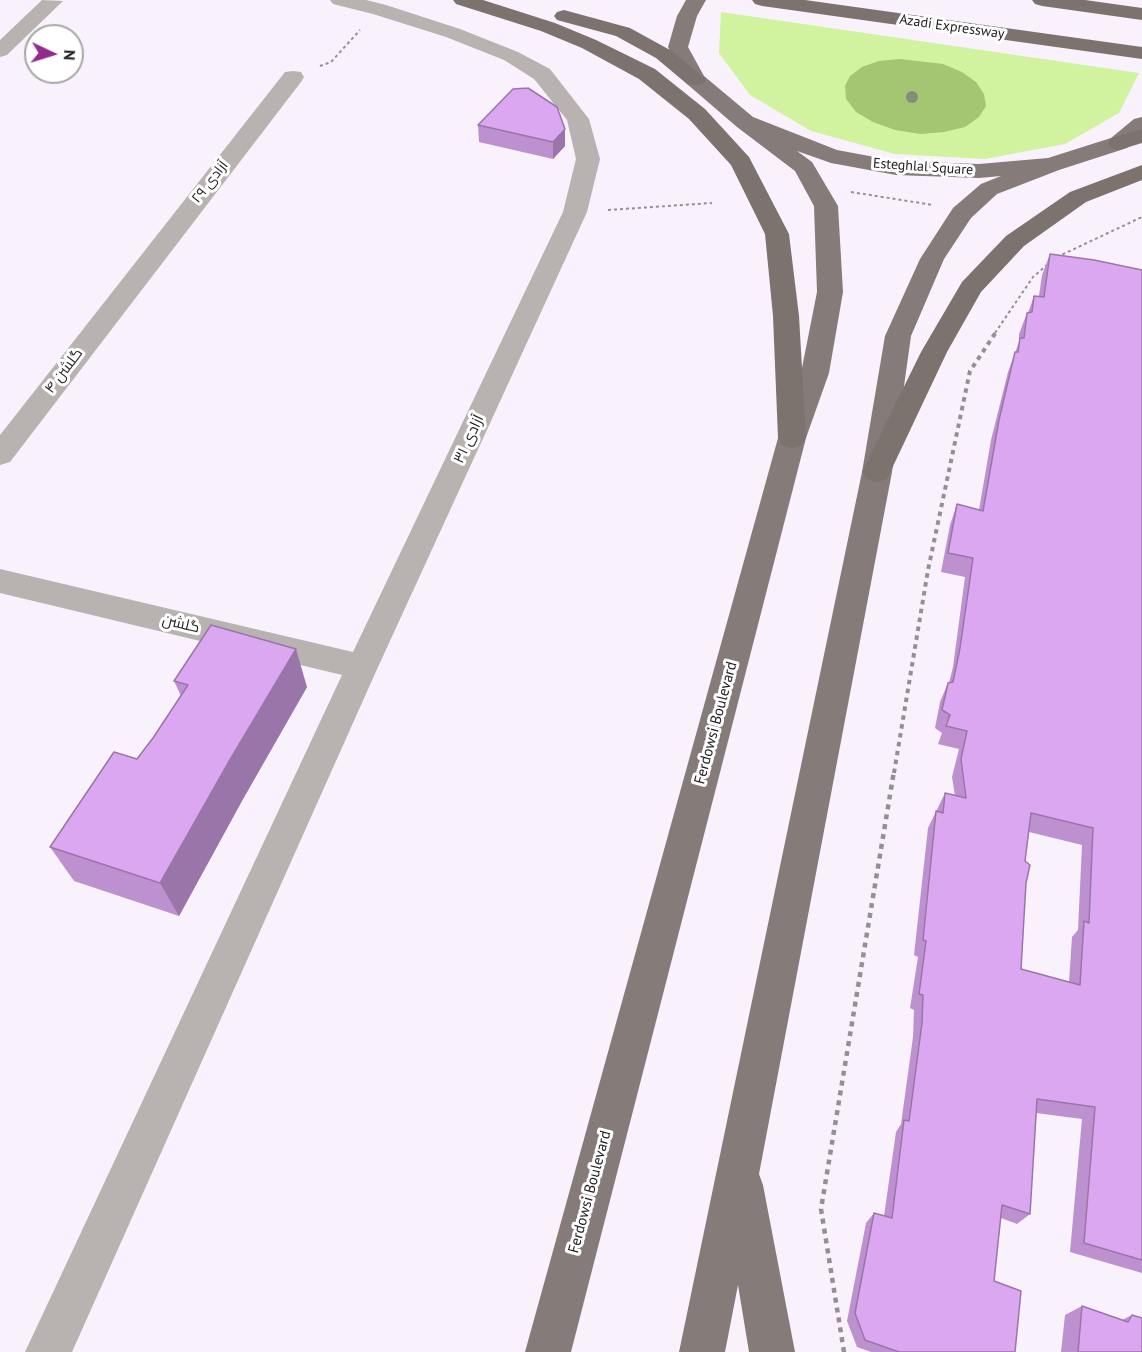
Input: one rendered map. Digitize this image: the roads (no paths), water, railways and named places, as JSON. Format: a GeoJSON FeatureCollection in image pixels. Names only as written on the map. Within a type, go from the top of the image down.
{"type":"FeatureCollection","features":[{"type":"Feature","properties":{"kind":"highway"},"geometry":{"type":"LineString","coordinates":[[463,0],[548,27],[589,44],[646,74],[697,114],[741,162],[777,234],[786,316],[792,438]]}},
{"type":"Feature","properties":{"kind":"highway"},"geometry":{"type":"LineString","coordinates":[[489,0],[535,9],[623,32],[663,54],[695,79]]}},
{"type":"Feature","properties":{"kind":"highway","name":"Azadi Expressway"},"geometry":{"type":"LineString","coordinates":[[762,0],[1142,53]]}},
{"type":"Feature","properties":{"kind":"highway"},"geometry":{"type":"LineString","coordinates":[[1042,0],[1142,14]]}},
{"type":"Feature","properties":{"kind":"highway"},"geometry":{"type":"LineString","coordinates":[[1119,142],[1142,136]]}},
{"type":"Feature","properties":{"kind":"highway"},"geometry":{"type":"LineString","coordinates":[[877,472],[934,352],[971,288],[1015,241],[1069,203],[1078,197],[1142,172]]}},
{"type":"Feature","properties":{"kind":"main road","name":"Esteghlal Square"},"geometry":{"type":"LineString","coordinates":[[691,8],[678,47],[695,79],[745,122],[831,156],[896,168],[979,171],[1051,165],[1119,142],[1142,124]]}},
{"type":"Feature","properties":{"kind":"main road","name":"Ferdowsi Boulevard"},"geometry":{"type":"LineString","coordinates":[[548,1352],[792,438],[815,373],[830,292],[826,206],[804,167],[745,122]]}},
{"type":"Feature","properties":{"kind":"main road"},"geometry":{"type":"LineString","coordinates":[[702,1352],[877,472],[898,336],[932,259],[962,213],[989,189],[1051,165]]}},
{"type":"Feature","properties":{"kind":"main road"},"geometry":{"type":"LineString","coordinates":[[739,1167],[772,1352]]}},
{"type":"Feature","properties":{"kind":"street","name":"آزادی ۳۱"},"geometry":{"type":"LineString","coordinates":[[48,1352],[362,667],[575,212],[588,159],[578,119],[542,74],[511,56],[453,33],[379,9],[340,0]]}},
{"type":"Feature","properties":{"kind":"street"},"geometry":{"type":"LineString","coordinates":[[0,51],[53,1]]}},
{"type":"Feature","properties":{"kind":"street","name":"آزادی ۲۹"},"geometry":{"type":"LineString","coordinates":[[128,287],[293,77]]}},
{"type":"Feature","properties":{"kind":"street","name":"گلشن ۴"},"geometry":{"type":"LineString","coordinates":[[0,455],[128,287]]}},
{"type":"Feature","properties":{"kind":"street","name":"گلشن"},"geometry":{"type":"LineString","coordinates":[[0,581],[362,667]]}}]}
